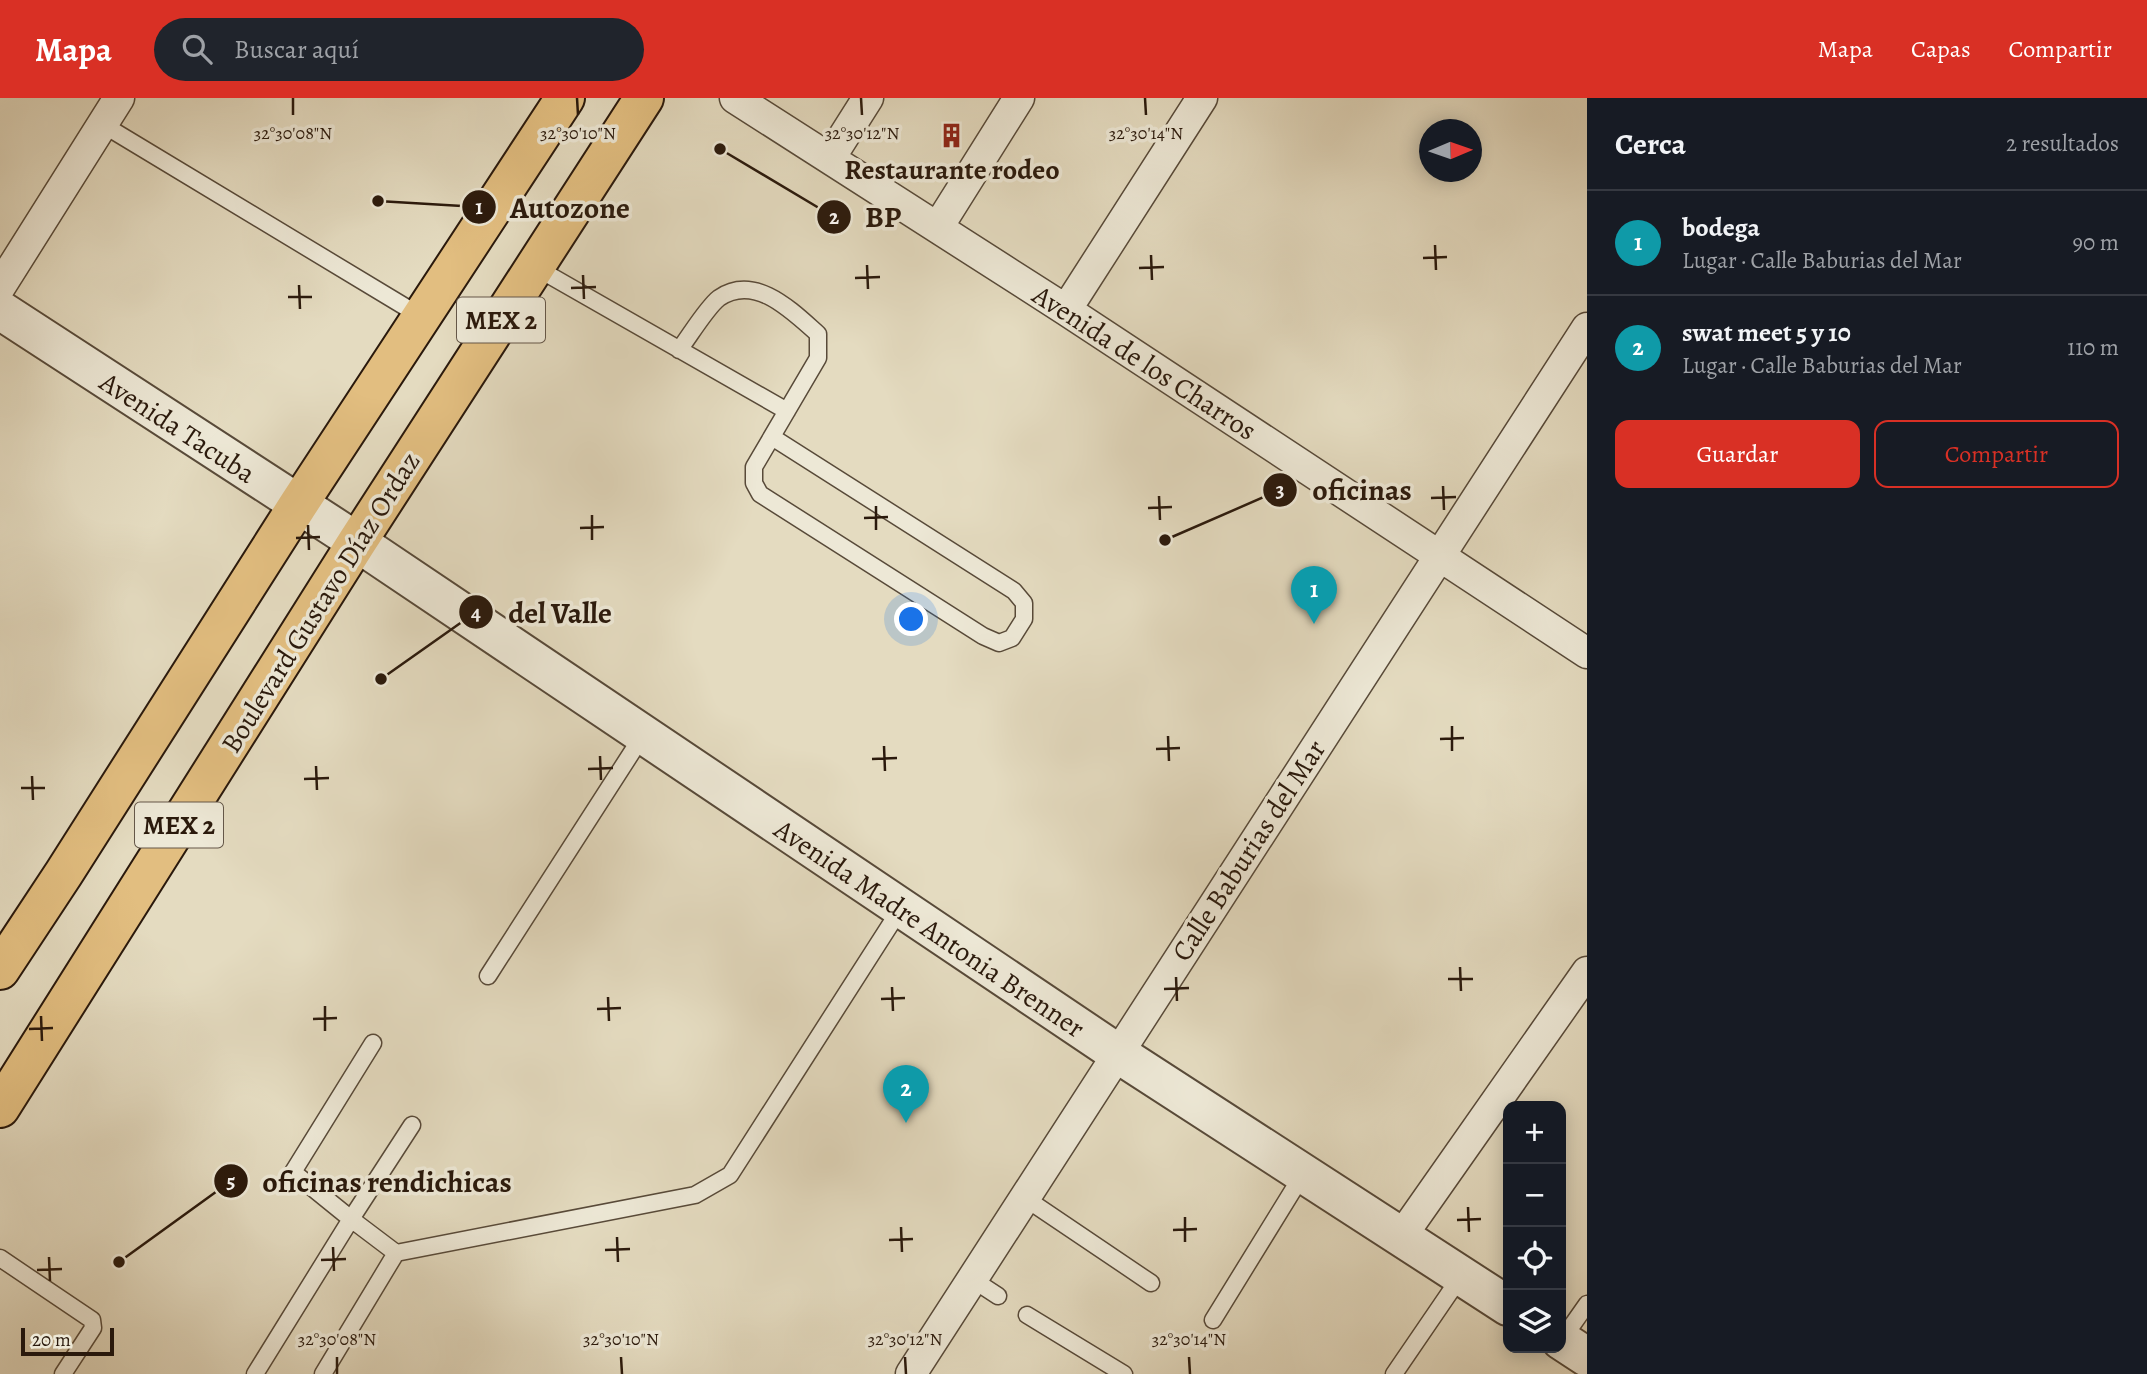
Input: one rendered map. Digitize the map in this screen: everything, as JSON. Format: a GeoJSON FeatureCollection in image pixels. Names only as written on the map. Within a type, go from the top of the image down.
{"type":"FeatureCollection","features":[{"type":"Feature","properties":{"kind":"main road","name":"MEX 2"},"geometry":{"type":"LineString","coordinates":[[0,970],[298,505],[565,98]]}},
{"type":"Feature","properties":{"kind":"main road","name":"Boulevard Gustavo Díaz Ordaz"},"geometry":{"type":"LineString","coordinates":[[0,1108],[357,542],[644,98]]}},
{"type":"Feature","properties":{"kind":"street"},"geometry":{"type":"LineString","coordinates":[[0,287],[119,98]]}},
{"type":"Feature","properties":{"kind":"street","name":"Avenida de los Charros"},"geometry":{"type":"LineString","coordinates":[[736,98],[1440,554],[1583,642]]}},
{"type":"Feature","properties":{"kind":"street"},"geometry":{"type":"LineString","coordinates":[[830,158],[868,98]]}},
{"type":"Feature","properties":{"kind":"street"},"geometry":{"type":"LineString","coordinates":[[938,227],[1019,98]]}},
{"type":"Feature","properties":{"kind":"street"},"geometry":{"type":"LineString","coordinates":[[1066,310],[1202,98]]}},
{"type":"Feature","properties":{"kind":"street","name":"Avenida Tacuba"},"geometry":{"type":"LineString","coordinates":[[0,310],[357,542]]}},
{"type":"Feature","properties":{"kind":"street","name":"Calle Baburias del Mar"},"geometry":{"type":"LineString","coordinates":[[911,1374],[1587,328]]}},
{"type":"Feature","properties":{"kind":"street","name":"Avenida Madre Antonia Brenner"},"geometry":{"type":"LineString","coordinates":[[357,542],[1117,1054],[1503,1303]]}},
{"type":"Feature","properties":{"kind":"street"},"geometry":{"type":"LineString","coordinates":[[1401,1237],[1587,972]]}},
{"type":"Feature","properties":{"kind":"street"},"geometry":{"type":"LineString","coordinates":[[1566,1343],[1587,1357]]}},
{"type":"Feature","properties":{"kind":"lane"},"geometry":{"type":"LineString","coordinates":[[102,124],[422,317]]}},
{"type":"Feature","properties":{"kind":"lane"},"geometry":{"type":"LineString","coordinates":[[535,267],[787,411]]}},
{"type":"Feature","properties":{"kind":"lane"},"geometry":{"type":"LineString","coordinates":[[679,350],[718,299],[738,289],[762,292],[799,317],[818,334],[817,358],[754,467],[754,483],[760,494],[983,636],[999,643],[1013,638],[1024,619],[1024,603],[1014,591],[772,437]]}},
{"type":"Feature","properties":{"kind":"lane"},"geometry":{"type":"LineString","coordinates":[[488,976],[643,735]]}},
{"type":"Feature","properties":{"kind":"lane"},"geometry":{"type":"LineString","coordinates":[[323,1374],[396,1253],[695,1195],[730,1175],[901,908]]}},
{"type":"Feature","properties":{"kind":"lane"},"geometry":{"type":"LineString","coordinates":[[373,1043],[293,1172],[396,1253]]}},
{"type":"Feature","properties":{"kind":"lane"},"geometry":{"type":"LineString","coordinates":[[255,1374],[412,1125]]}},
{"type":"Feature","properties":{"kind":"lane"},"geometry":{"type":"LineString","coordinates":[[1213,1320],[1303,1174]]}},
{"type":"Feature","properties":{"kind":"lane"},"geometry":{"type":"LineString","coordinates":[[1025,1198],[1151,1283]]}},
{"type":"Feature","properties":{"kind":"lane"},"geometry":{"type":"LineString","coordinates":[[0,1258],[92,1320],[93,1328],[63,1374]]}},
{"type":"Feature","properties":{"kind":"lane"},"geometry":{"type":"LineString","coordinates":[[1394,1374],[1461,1276]]}},
{"type":"Feature","properties":{"kind":"lane"},"geometry":{"type":"LineString","coordinates":[[972,1279],[998,1296]]}},
{"type":"Feature","properties":{"kind":"lane"},"geometry":{"type":"LineString","coordinates":[[1566,1333],[1587,1304]]}},
{"type":"Feature","properties":{"kind":"lane"},"geometry":{"type":"LineString","coordinates":[[1027,1315],[1124,1374]]}},
{"type":"Feature","properties":{"kind":"place","name":"Restaurante rodeo"},"geometry":{"type":"Point","coordinates":[952,135]}},
{"type":"Feature","properties":{"kind":"place","name":"BP"},"geometry":{"type":"Point","coordinates":[720,149]}},
{"type":"Feature","properties":{"kind":"place","name":"Autozone"},"geometry":{"type":"Point","coordinates":[378,201]}},
{"type":"Feature","properties":{"kind":"place","name":"oficinas"},"geometry":{"type":"Point","coordinates":[1165,540]}},
{"type":"Feature","properties":{"kind":"place","name":"bodega"},"geometry":{"type":"Point","coordinates":[1314,624]}},
{"type":"Feature","properties":{"kind":"place","name":"del Valle"},"geometry":{"type":"Point","coordinates":[381,679]}},
{"type":"Feature","properties":{"kind":"place","name":"swat meet 5 y 10"},"geometry":{"type":"Point","coordinates":[906,1123]}},
{"type":"Feature","properties":{"kind":"place","name":"oficinas rendichicas"},"geometry":{"type":"Point","coordinates":[119,1262]}}]}
